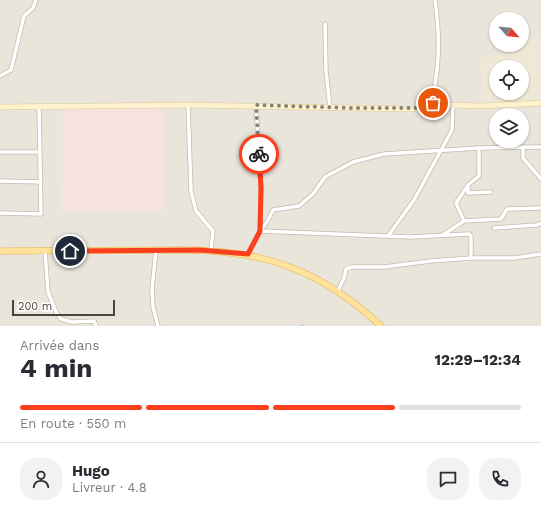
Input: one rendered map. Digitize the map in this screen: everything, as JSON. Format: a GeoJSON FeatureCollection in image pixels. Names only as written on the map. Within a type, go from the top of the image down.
{"type":"FeatureCollection","features":[{"type":"Feature","properties":{"kind":"main road"},"geometry":{"type":"LineString","coordinates":[[0,251],[211,250],[248,254],[294,267],[313,276],[357,304],[381,326]]}},
{"type":"Feature","properties":{"kind":"street"},"geometry":{"type":"LineString","coordinates":[[0,76],[11,70],[24,16],[33,8],[36,0]]}},
{"type":"Feature","properties":{"kind":"street"},"geometry":{"type":"LineString","coordinates":[[435,0],[438,44],[437,73],[433,103],[436,108]]}},
{"type":"Feature","properties":{"kind":"street"},"geometry":{"type":"LineString","coordinates":[[325,24],[326,71],[330,108]]}},
{"type":"Feature","properties":{"kind":"street"},"geometry":{"type":"LineString","coordinates":[[0,107],[256,105],[330,108],[436,108],[452,105],[481,106],[541,103]]}},
{"type":"Feature","properties":{"kind":"street"},"geometry":{"type":"LineString","coordinates":[[188,105],[191,191],[196,211],[213,231],[211,250]]}},
{"type":"Feature","properties":{"kind":"street"},"geometry":{"type":"LineString","coordinates":[[256,105],[261,188],[260,231]]}},
{"type":"Feature","properties":{"kind":"street"},"geometry":{"type":"LineString","coordinates":[[388,236],[414,200],[452,130],[452,105]]}},
{"type":"Feature","properties":{"kind":"street"},"geometry":{"type":"LineString","coordinates":[[0,213],[41,214],[39,107]]}},
{"type":"Feature","properties":{"kind":"street"},"geometry":{"type":"LineString","coordinates":[[529,147],[541,147]]}},
{"type":"Feature","properties":{"kind":"street"},"geometry":{"type":"LineString","coordinates":[[464,221],[456,203],[468,185],[479,176],[479,148]]}},
{"type":"Feature","properties":{"kind":"street"},"geometry":{"type":"LineString","coordinates":[[248,254],[273,210],[299,206],[313,194],[325,177],[353,162],[384,154],[489,148]]}},
{"type":"Feature","properties":{"kind":"street"},"geometry":{"type":"LineString","coordinates":[[523,148],[523,158],[541,180]]}},
{"type":"Feature","properties":{"kind":"street"},"geometry":{"type":"LineString","coordinates":[[0,152],[40,152]]}},
{"type":"Feature","properties":{"kind":"street"},"geometry":{"type":"LineString","coordinates":[[0,181],[41,182]]}},
{"type":"Feature","properties":{"kind":"street"},"geometry":{"type":"LineString","coordinates":[[468,185],[468,193],[491,192]]}},
{"type":"Feature","properties":{"kind":"street"},"geometry":{"type":"LineString","coordinates":[[443,235],[464,221],[502,219],[506,209],[541,208]]}},
{"type":"Feature","properties":{"kind":"street"},"geometry":{"type":"LineString","coordinates":[[494,228],[537,225],[541,223]]}},
{"type":"Feature","properties":{"kind":"street"},"geometry":{"type":"LineString","coordinates":[[260,231],[388,236],[469,234],[471,236],[471,258]]}},
{"type":"Feature","properties":{"kind":"street"},"geometry":{"type":"LineString","coordinates":[[45,250],[48,292],[57,314],[61,319],[72,322],[94,321],[96,326]]}},
{"type":"Feature","properties":{"kind":"street"},"geometry":{"type":"LineString","coordinates":[[156,250],[152,289],[153,308],[158,326]]}},
{"type":"Feature","properties":{"kind":"street"},"geometry":{"type":"LineString","coordinates":[[338,291],[346,269],[352,267],[384,267],[431,260],[514,258],[541,254]]}},
{"type":"Feature","properties":{"kind":"shaded area"},"geometry":{"type":"Polygon","coordinates":[[[0,0],[541,0],[541,326],[0,326],[0,0]]]}},
{"type":"Feature","properties":{"kind":"shaded area"},"geometry":{"type":"Polygon","coordinates":[[[541,38],[541,101],[482,104],[480,57],[506,56],[506,52],[529,52],[529,39],[541,38]]]}},
{"type":"Feature","properties":{"kind":"shaded area"},"geometry":{"type":"Polygon","coordinates":[[[163,107],[164,210],[62,212],[63,109],[163,107]]]}},
{"type":"Feature","properties":{"kind":"waterway"},"geometry":{"type":"LineString","coordinates":[[299,326],[304,325]]}},
{"type":"Feature","properties":{"kind":"way so far"},"geometry":{"type":"LineString","coordinates":[[259,154],[256,105],[322,108],[436,108],[433,103]]}},
{"type":"Feature","properties":{"kind":"route"},"geometry":{"type":"LineString","coordinates":[[70,251],[211,250],[248,254],[260,231],[261,188],[259,154]]}}]}
